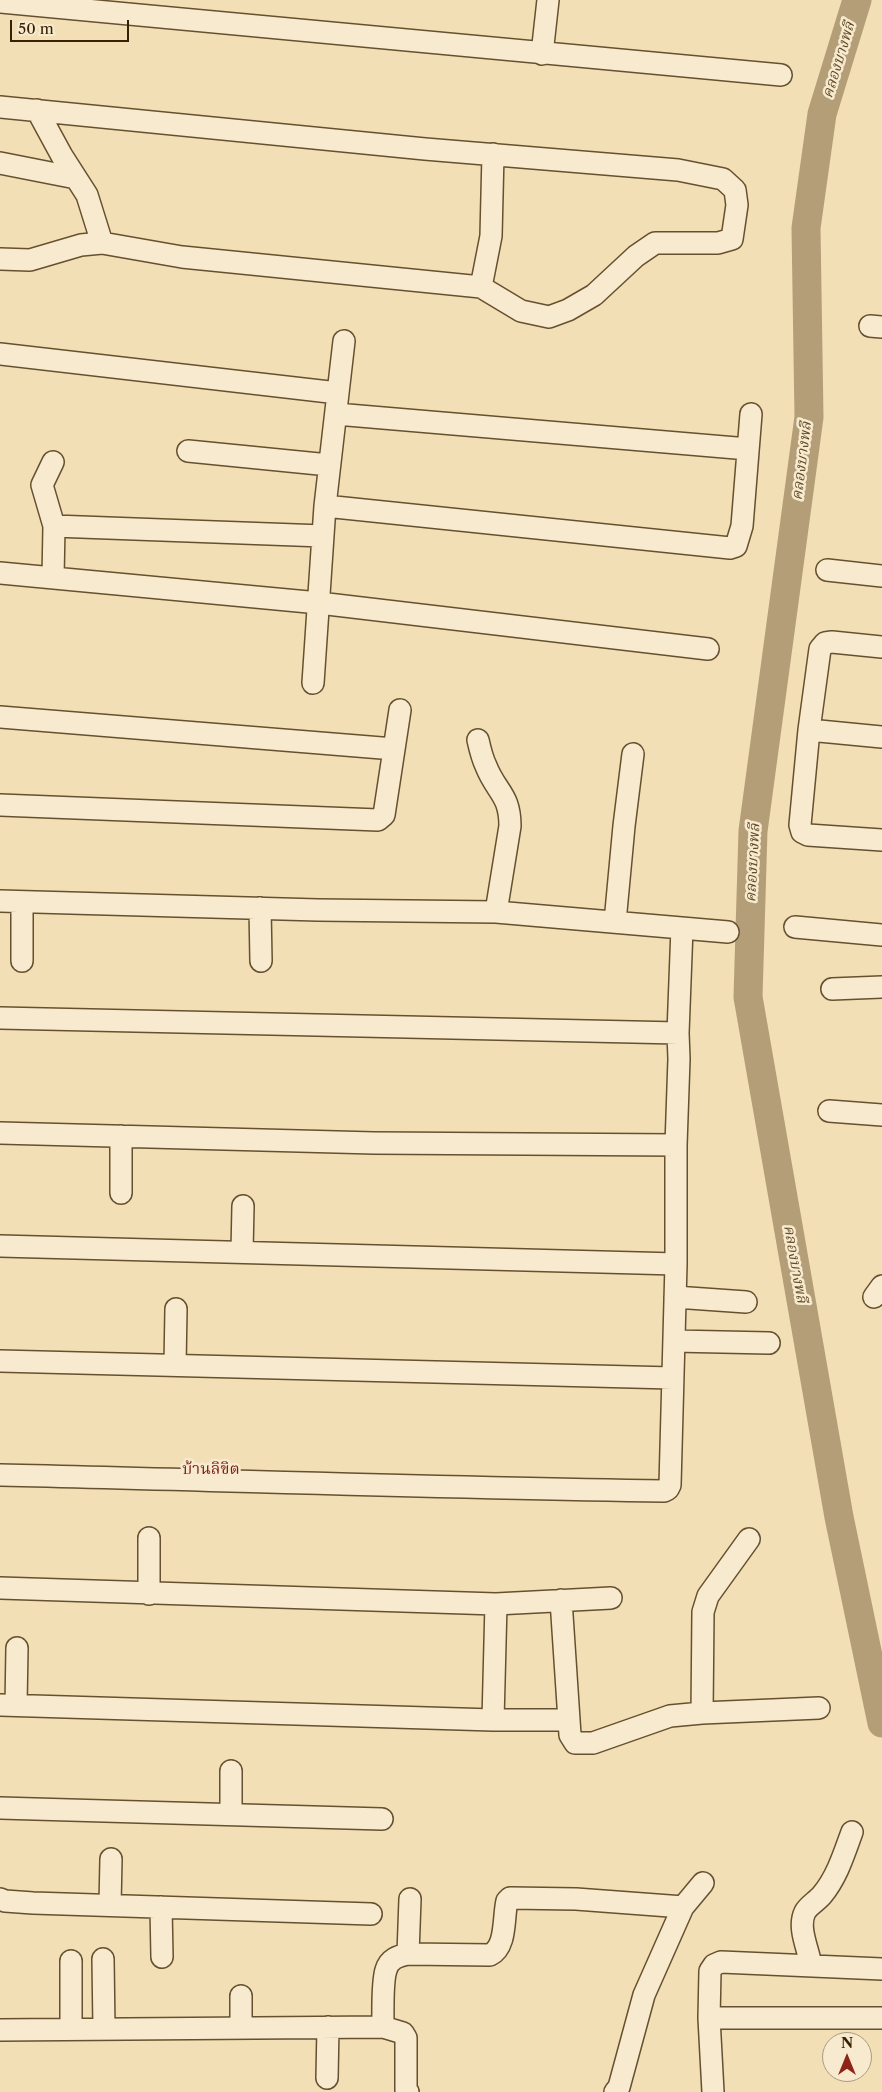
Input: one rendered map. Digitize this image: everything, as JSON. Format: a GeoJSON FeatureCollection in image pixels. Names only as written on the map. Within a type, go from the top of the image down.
{"type":"FeatureCollection","features":[{"type":"Feature","properties":{"kind":"street"},"geometry":{"type":"LineString","coordinates":[[542,54],[548,0]]}},
{"type":"Feature","properties":{"kind":"street"},"geometry":{"type":"LineString","coordinates":[[0,2],[135,8],[542,54],[781,75]]}},
{"type":"Feature","properties":{"kind":"street"},"geometry":{"type":"LineString","coordinates":[[0,107],[678,170],[723,179],[735,190],[737,205],[732,239],[718,244],[655,243],[636,256],[594,295],[568,310],[549,317],[522,312],[481,288],[182,257],[102,244],[81,245],[30,260],[0,259]]}},
{"type":"Feature","properties":{"kind":"street"},"geometry":{"type":"LineString","coordinates":[[37,110],[87,195],[102,244]]}},
{"type":"Feature","properties":{"kind":"street"},"geometry":{"type":"LineString","coordinates":[[481,288],[491,236],[493,154]]}},
{"type":"Feature","properties":{"kind":"street"},"geometry":{"type":"LineString","coordinates":[[0,163],[76,178]]}},
{"type":"Feature","properties":{"kind":"street"},"geometry":{"type":"LineString","coordinates":[[313,684],[320,603],[322,536],[344,341]]}},
{"type":"Feature","properties":{"kind":"street"},"geometry":{"type":"LineString","coordinates":[[0,354],[337,403],[748,449]]}},
{"type":"Feature","properties":{"kind":"street"},"geometry":{"type":"LineString","coordinates":[[325,506],[730,548],[736,546],[742,526],[751,414]]}},
{"type":"Feature","properties":{"kind":"street"},"geometry":{"type":"LineString","coordinates":[[188,451],[329,465]]}},
{"type":"Feature","properties":{"kind":"street"},"geometry":{"type":"LineString","coordinates":[[53,462],[42,485],[54,526],[53,578]]}},
{"type":"Feature","properties":{"kind":"street"},"geometry":{"type":"LineString","coordinates":[[54,526],[322,536]]}},
{"type":"Feature","properties":{"kind":"street"},"geometry":{"type":"LineString","coordinates":[[827,570],[882,576]]}},
{"type":"Feature","properties":{"kind":"street"},"geometry":{"type":"LineString","coordinates":[[0,573],[320,603],[708,650]]}},
{"type":"Feature","properties":{"kind":"street"},"geometry":{"type":"LineString","coordinates":[[882,647],[832,642],[824,643],[820,649],[808,730],[800,825],[802,832],[808,835],[882,840]]}},
{"type":"Feature","properties":{"kind":"street"},"geometry":{"type":"LineString","coordinates":[[0,805],[378,820],[384,816],[400,710]]}},
{"type":"Feature","properties":{"kind":"street"},"geometry":{"type":"LineString","coordinates":[[0,717],[394,749]]}},
{"type":"Feature","properties":{"kind":"street"},"geometry":{"type":"LineString","coordinates":[[808,730],[882,737]]}},
{"type":"Feature","properties":{"kind":"street"},"geometry":{"type":"LineString","coordinates":[[478,740],[486,767],[508,803],[510,812],[510,826],[496,912]]}},
{"type":"Feature","properties":{"kind":"street"},"geometry":{"type":"LineString","coordinates":[[615,922],[633,754]]}},
{"type":"Feature","properties":{"kind":"street"},"geometry":{"type":"LineString","coordinates":[[0,901],[496,912],[728,932]]}},
{"type":"Feature","properties":{"kind":"street"},"geometry":{"type":"LineString","coordinates":[[22,902],[22,961]]}},
{"type":"Feature","properties":{"kind":"street"},"geometry":{"type":"LineString","coordinates":[[260,908],[261,961]]}},
{"type":"Feature","properties":{"kind":"street"},"geometry":{"type":"LineString","coordinates":[[795,927],[882,935]]}},
{"type":"Feature","properties":{"kind":"street"},"geometry":{"type":"LineString","coordinates":[[0,1475],[287,1481],[509,1489],[664,1491],[668,1489],[670,1485],[676,1264],[678,1033],[682,928]]}},
{"type":"Feature","properties":{"kind":"street"},"geometry":{"type":"LineString","coordinates":[[832,989],[882,987]]}},
{"type":"Feature","properties":{"kind":"street"},"geometry":{"type":"LineString","coordinates":[[0,1018],[678,1033]]}},
{"type":"Feature","properties":{"kind":"street"},"geometry":{"type":"LineString","coordinates":[[829,1110],[882,1115]]}},
{"type":"Feature","properties":{"kind":"street"},"geometry":{"type":"LineString","coordinates":[[0,1133],[374,1143],[676,1145]]}},
{"type":"Feature","properties":{"kind":"street"},"geometry":{"type":"LineString","coordinates":[[121,1136],[121,1193]]}},
{"type":"Feature","properties":{"kind":"street"},"geometry":{"type":"LineString","coordinates":[[242,1251],[243,1206]]}},
{"type":"Feature","properties":{"kind":"street"},"geometry":{"type":"LineString","coordinates":[[0,1246],[676,1264]]}},
{"type":"Feature","properties":{"kind":"street"},"geometry":{"type":"LineString","coordinates":[[675,1297],[746,1302]]}},
{"type":"Feature","properties":{"kind":"street"},"geometry":{"type":"LineString","coordinates":[[175,1364],[176,1309]]}},
{"type":"Feature","properties":{"kind":"street"},"geometry":{"type":"LineString","coordinates":[[674,1341],[769,1343]]}},
{"type":"Feature","properties":{"kind":"street"},"geometry":{"type":"LineString","coordinates":[[0,1361],[672,1378]]}},
{"type":"Feature","properties":{"kind":"street"},"geometry":{"type":"LineString","coordinates":[[149,1538],[149,1594]]}},
{"type":"Feature","properties":{"kind":"street"},"geometry":{"type":"LineString","coordinates":[[702,1713],[703,1612],[708,1596],[749,1540]]}},
{"type":"Feature","properties":{"kind":"street"},"geometry":{"type":"LineString","coordinates":[[0,1588],[496,1604],[611,1598]]}},
{"type":"Feature","properties":{"kind":"street"},"geometry":{"type":"LineString","coordinates":[[561,1600],[570,1735],[575,1743],[593,1743],[670,1716],[819,1708]]}},
{"type":"Feature","properties":{"kind":"street"},"geometry":{"type":"LineString","coordinates":[[493,1720],[496,1604]]}},
{"type":"Feature","properties":{"kind":"street"},"geometry":{"type":"LineString","coordinates":[[17,1648],[8,1705],[493,1720],[569,1720]]}},
{"type":"Feature","properties":{"kind":"street"},"geometry":{"type":"LineString","coordinates":[[230,1771],[231,1814]]}},
{"type":"Feature","properties":{"kind":"street"},"geometry":{"type":"LineString","coordinates":[[0,1808],[382,1819]]}},
{"type":"Feature","properties":{"kind":"street"},"geometry":{"type":"LineString","coordinates":[[811,1966],[810,1954],[803,1931],[805,1912],[822,1895],[839,1868],[852,1832]]}},
{"type":"Feature","properties":{"kind":"street"},"geometry":{"type":"LineString","coordinates":[[110,1905],[111,1858]]}},
{"type":"Feature","properties":{"kind":"street"},"geometry":{"type":"LineString","coordinates":[[615,2092],[619,2087],[644,1995],[683,1907],[703,1883]]}},
{"type":"Feature","properties":{"kind":"street"},"geometry":{"type":"LineString","coordinates":[[383,2027],[385,1970],[390,1962],[398,1956],[408,1954],[490,1955],[495,1953],[501,1940],[507,1901],[510,1898],[576,1899],[683,1907]]}},
{"type":"Feature","properties":{"kind":"street"},"geometry":{"type":"LineString","coordinates":[[0,1899],[4,1902],[371,1914]]}},
{"type":"Feature","properties":{"kind":"street"},"geometry":{"type":"LineString","coordinates":[[408,1954],[410,1899]]}},
{"type":"Feature","properties":{"kind":"street"},"geometry":{"type":"LineString","coordinates":[[162,1907],[162,1957]]}},
{"type":"Feature","properties":{"kind":"street"},"geometry":{"type":"LineString","coordinates":[[103,1959],[104,2029]]}},
{"type":"Feature","properties":{"kind":"street"},"geometry":{"type":"LineString","coordinates":[[70,2029],[71,1961]]}},
{"type":"Feature","properties":{"kind":"street"},"geometry":{"type":"LineString","coordinates":[[713,2092],[709,2018],[710,1971],[714,1965],[721,1962],[882,1969]]}},
{"type":"Feature","properties":{"kind":"street"},"geometry":{"type":"LineString","coordinates":[[241,1996],[241,2028]]}},
{"type":"Feature","properties":{"kind":"street"},"geometry":{"type":"LineString","coordinates":[[709,2018],[882,2018]]}},
{"type":"Feature","properties":{"kind":"street"},"geometry":{"type":"LineString","coordinates":[[327,2078],[328,2027]]}},
{"type":"Feature","properties":{"kind":"street"},"geometry":{"type":"LineString","coordinates":[[0,2030],[383,2027],[404,2033],[406,2038],[406,2090],[408,2092]]}},
{"type":"Feature","properties":{"kind":"waterway","name":"คลองบางพลี"},"geometry":{"type":"LineString","coordinates":[[857,0],[822,114],[806,228],[809,417],[753,831],[748,997],[839,1517],[882,1723]]}},
{"type":"Feature","properties":{"kind":"district","name":"บ้านลิขิต"},"geometry":{"type":"Point","coordinates":[211,1469]}}]}
